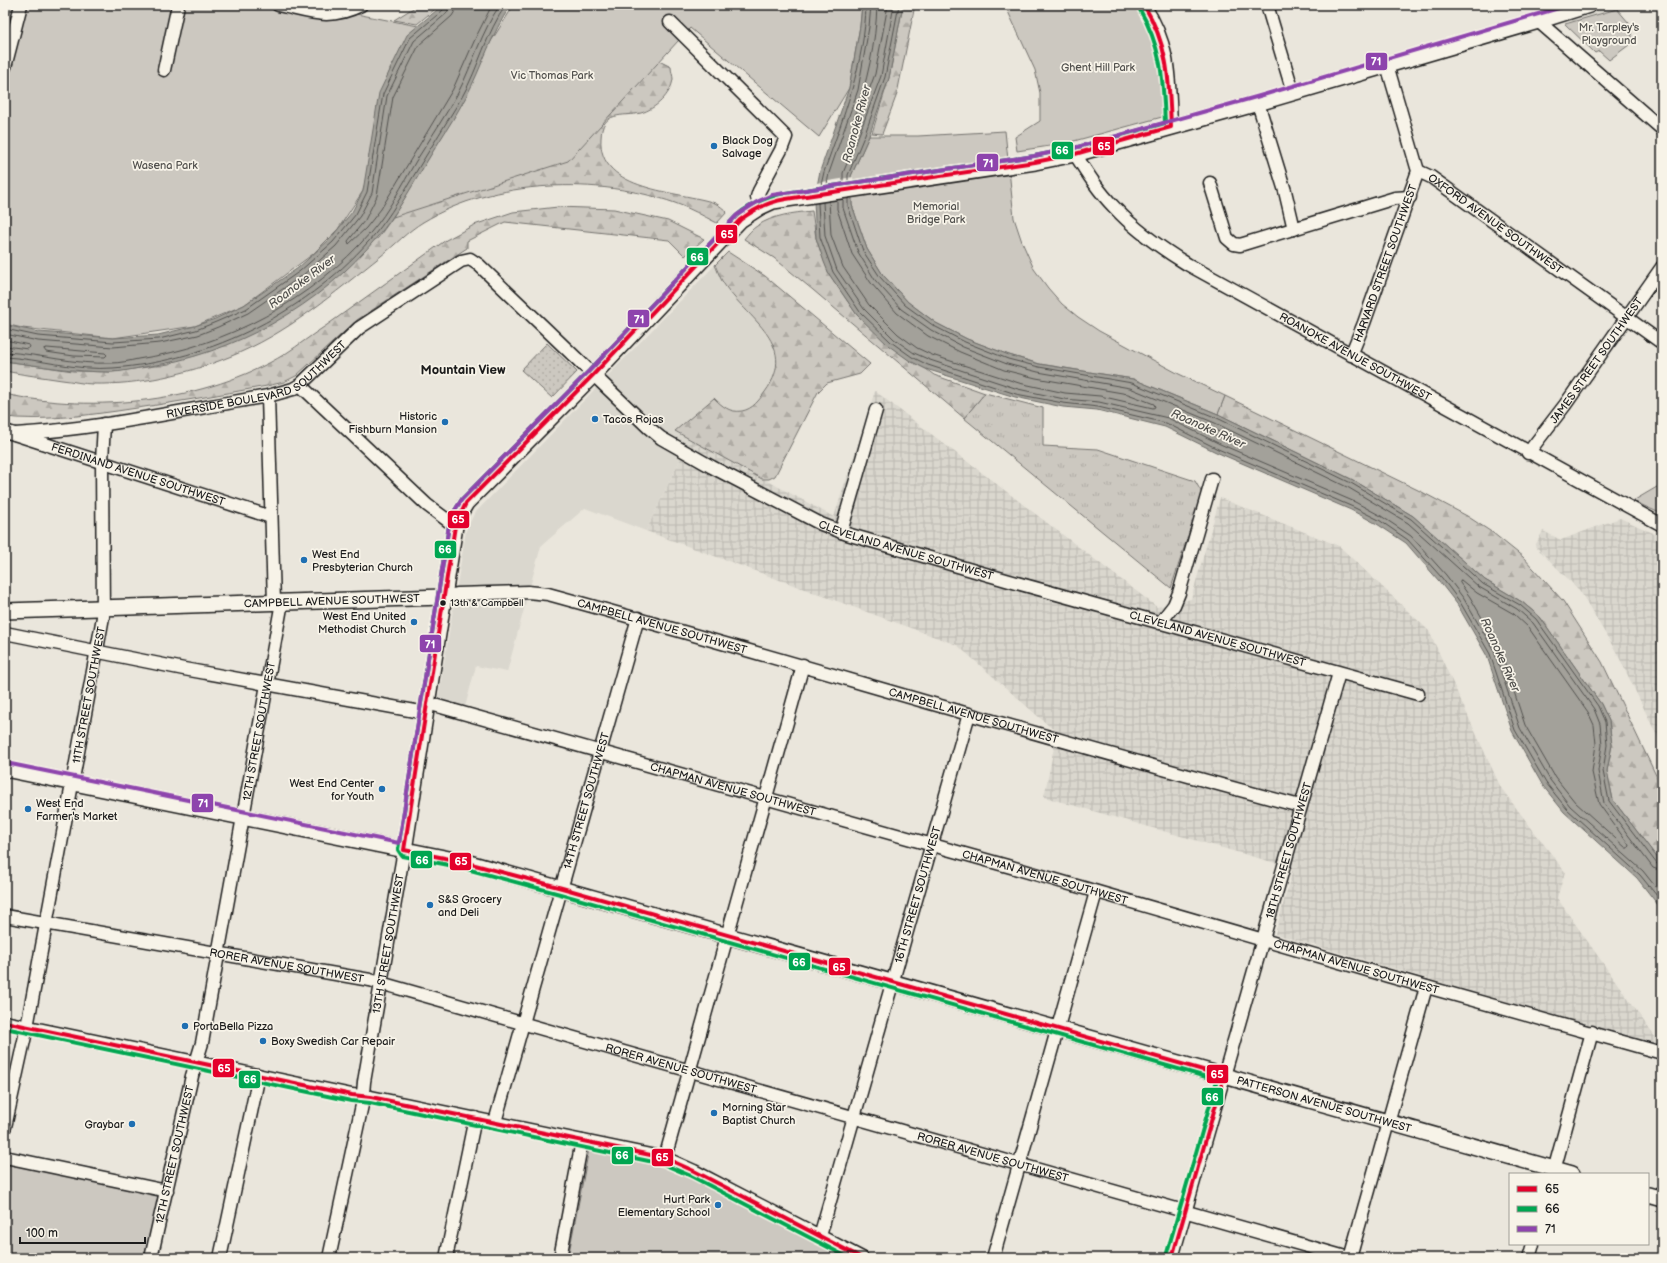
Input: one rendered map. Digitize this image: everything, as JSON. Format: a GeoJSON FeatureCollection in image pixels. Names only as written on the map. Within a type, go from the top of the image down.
{"type":"FeatureCollection","features":[{"type":"Feature","properties":{"kind":"main road","name":"13TH STREET SOUTHWEST"},"geometry":{"type":"LineString","coordinates":[[404,850],[443,597],[455,526],[460,512],[466,503],[593,375],[704,257],[748,213],[773,201],[1035,162],[1075,154],[1538,21],[1558,9],[1589,5]]}},
{"type":"Feature","properties":{"kind":"main road","name":"CAMPBELL AVENUE SOUTHWEST"},"geometry":{"type":"LineString","coordinates":[[5,611],[443,597]]}},
{"type":"Feature","properties":{"kind":"main road","name":"PATTERSON AVENUE SOUTHWEST"},"geometry":{"type":"LineString","coordinates":[[5,770],[469,863],[1389,1122],[1554,1172]]}},
{"type":"Feature","properties":{"kind":"main road"},"geometry":{"type":"LineString","coordinates":[[408,821],[409,836],[412,840],[455,853],[469,863]]}},
{"type":"Feature","properties":{"kind":"main road"},"geometry":{"type":"LineString","coordinates":[[1649,1195],[1662,1199]]}},
{"type":"Feature","properties":{"kind":"street"},"geometry":{"type":"LineString","coordinates":[[5,67],[21,5]]}},
{"type":"Feature","properties":{"kind":"street"},"geometry":{"type":"LineString","coordinates":[[164,70],[178,5]]}},
{"type":"Feature","properties":{"kind":"street"},"geometry":{"type":"LineString","coordinates":[[278,5],[320,15],[341,13],[361,5]]}},
{"type":"Feature","properties":{"kind":"street"},"geometry":{"type":"LineString","coordinates":[[1144,5],[1155,24],[1166,54],[1170,87],[1171,127]]}},
{"type":"Feature","properties":{"kind":"street"},"geometry":{"type":"LineString","coordinates":[[1267,5],[1293,92]]}},
{"type":"Feature","properties":{"kind":"street"},"geometry":{"type":"LineString","coordinates":[[1538,21],[1662,129]]}},
{"type":"Feature","properties":{"kind":"street"},"geometry":{"type":"LineString","coordinates":[[670,22],[786,137],[781,150],[759,191],[757,197],[760,207]]}},
{"type":"Feature","properties":{"kind":"street","name":"OXFORD AVENUE SOUTHWEST"},"geometry":{"type":"LineString","coordinates":[[1387,65],[1418,171],[1431,177],[1662,343]]}},
{"type":"Feature","properties":{"kind":"street"},"geometry":{"type":"LineString","coordinates":[[1258,102],[1285,191],[1294,229]]}},
{"type":"Feature","properties":{"kind":"street","name":"ROANOKE AVENUE SOUTHWEST"},"geometry":{"type":"LineString","coordinates":[[1075,154],[1088,175],[1113,207],[1146,236],[1187,264],[1528,453],[1662,525]]}},
{"type":"Feature","properties":{"kind":"street","name":"HARVARD STREET SOUTHWEST"},"geometry":{"type":"LineString","coordinates":[[1351,355],[1410,197],[1418,171]]}},
{"type":"Feature","properties":{"kind":"street"},"geometry":{"type":"LineString","coordinates":[[1210,183],[1227,238],[1234,244],[1240,245],[1394,198],[1410,197]]}},
{"type":"Feature","properties":{"kind":"street","name":"CLEVELAND AVENUE SOUTHWEST"},"geometry":{"type":"LineString","coordinates":[[470,259],[479,265],[630,411],[661,438],[715,469],[821,524],[841,532],[1160,623],[1418,694]]}},
{"type":"Feature","properties":{"kind":"street","name":"RIVERSIDE BOULEVARD SOUTHWEST"},"geometry":{"type":"LineString","coordinates":[[10,433],[50,432],[104,424],[268,396],[293,389],[300,385],[359,328],[461,260],[470,259]]}},
{"type":"Feature","properties":{"kind":"street","name":"JAMES STREET SOUTHWEST"},"geometry":{"type":"LineString","coordinates":[[1528,453],[1565,405],[1662,267]]}},
{"type":"Feature","properties":{"kind":"street"},"geometry":{"type":"LineString","coordinates":[[300,385],[416,495],[442,518],[455,526]]}},
{"type":"Feature","properties":{"kind":"street","name":"12TH STREET SOUTHWEST"},"geometry":{"type":"LineString","coordinates":[[151,1258],[196,1063],[202,1043],[267,683],[278,602],[272,517],[268,396]]}},
{"type":"Feature","properties":{"kind":"street"},"geometry":{"type":"LineString","coordinates":[[841,532],[876,410]]}},
{"type":"Feature","properties":{"kind":"street","name":"11TH STREET SOUTHWEST"},"geometry":{"type":"LineString","coordinates":[[5,1127],[27,1027],[47,923],[103,608],[102,461],[104,424]]}},
{"type":"Feature","properties":{"kind":"street","name":"FERDINAND AVENUE SOUTHWEST"},"geometry":{"type":"LineString","coordinates":[[10,433],[102,461],[272,517]]}},
{"type":"Feature","properties":{"kind":"street"},"geometry":{"type":"LineString","coordinates":[[1160,623],[1174,605],[1179,593],[1212,480]]}},
{"type":"Feature","properties":{"kind":"street","name":"CAMPBELL AVENUE SOUTHWEST"},"geometry":{"type":"LineString","coordinates":[[443,597],[457,594],[536,592],[548,594],[803,665],[1144,764],[1300,806]]}},
{"type":"Feature","properties":{"kind":"street","name":"14TH STREET SOUTHWEST"},"geometry":{"type":"LineString","coordinates":[[495,1122],[638,618]]}},
{"type":"Feature","properties":{"kind":"street","name":"CHAPMAN AVENUE SOUTHWEST"},"geometry":{"type":"LineString","coordinates":[[5,633],[96,652],[267,683],[427,708],[601,751],[1662,1053]]}},
{"type":"Feature","properties":{"kind":"street"},"geometry":{"type":"LineString","coordinates":[[665,1158],[803,665]]}},
{"type":"Feature","properties":{"kind":"street","name":"18TH STREET SOUTHWEST"},"geometry":{"type":"LineString","coordinates":[[1172,1258],[1339,673]]}},
{"type":"Feature","properties":{"kind":"street","name":"16TH STREET SOUTHWEST"},"geometry":{"type":"LineString","coordinates":[[820,1236],[969,714]]}},
{"type":"Feature","properties":{"kind":"street","name":"13TH STREET SOUTHWEST"},"geometry":{"type":"LineString","coordinates":[[329,1258],[363,1096],[380,983],[404,850]]}},
{"type":"Feature","properties":{"kind":"street"},"geometry":{"type":"LineString","coordinates":[[993,1258],[1096,892]]}},
{"type":"Feature","properties":{"kind":"street","name":"RORER AVENUE SOUTHWEST"},"geometry":{"type":"LineString","coordinates":[[5,916],[219,953],[380,983],[1350,1258]]}},
{"type":"Feature","properties":{"kind":"street"},"geometry":{"type":"LineString","coordinates":[[1350,1258],[1426,987]]}},
{"type":"Feature","properties":{"kind":"street"},"geometry":{"type":"LineString","coordinates":[[5,1022],[196,1063],[495,1122],[665,1158],[862,1258]]}},
{"type":"Feature","properties":{"kind":"street"},"geometry":{"type":"LineString","coordinates":[[1554,1172],[1592,1032]]}},
{"type":"Feature","properties":{"kind":"street"},"geometry":{"type":"LineString","coordinates":[[220,1258],[259,1075]]}},
{"type":"Feature","properties":{"kind":"street"},"geometry":{"type":"LineString","coordinates":[[446,1258],[475,1118]]}},
{"type":"Feature","properties":{"kind":"street"},"geometry":{"type":"LineString","coordinates":[[560,1258],[582,1141]]}},
{"type":"Feature","properties":{"kind":"street"},"geometry":{"type":"LineString","coordinates":[[5,1157],[167,1191]]}},
{"type":"Feature","properties":{"kind":"street"},"geometry":{"type":"LineString","coordinates":[[1529,1258],[1533,1245]]}},
{"type":"Feature","properties":{"kind":"shaded area"},"geometry":{"type":"Polygon","coordinates":[[[1565,5],[1629,5],[1571,22],[1565,5]]]}},
{"type":"Feature","properties":{"kind":"shaded area"},"geometry":{"type":"Polygon","coordinates":[[[715,265],[721,279],[738,301],[757,321],[772,343],[777,362],[772,382],[756,403],[747,410],[735,412],[723,407],[676,431],[690,439],[646,531],[585,508],[541,546],[507,672],[476,666],[465,707],[438,699],[466,531],[474,514],[715,265]]]}},
{"type":"Feature","properties":{"kind":"shaded area"},"geometry":{"type":"Polygon","coordinates":[[[875,391],[1157,607],[1191,599],[1220,498],[1339,546],[1429,631],[1501,788],[1565,872],[1557,898],[1662,1047],[1275,934],[1293,868],[1044,797],[1057,733],[957,645],[646,531],[690,439],[834,517],[875,391]]]}},
{"type":"Feature","properties":{"kind":"shaded area"},"geometry":{"type":"Polygon","coordinates":[[[1620,518],[1662,537],[1662,746],[1618,655],[1580,591],[1535,546],[1543,531],[1561,540],[1620,518]]]}},
{"type":"Feature","properties":{"kind":"green space","name":"Wasena Park"},"geometry":{"type":"Polygon","coordinates":[[[5,5],[310,5],[418,26],[390,69],[363,191],[338,229],[313,254],[244,305],[195,326],[113,338],[22,328],[5,324],[5,5]]]}},
{"type":"Feature","properties":{"kind":"green space"},"geometry":{"type":"Polygon","coordinates":[[[418,5],[440,5],[417,24],[394,20],[418,5]]]}},
{"type":"Feature","properties":{"kind":"green space","name":"Vic Thomas Park"},"geometry":{"type":"Polygon","coordinates":[[[514,5],[862,5],[860,26],[849,88],[819,137],[690,28],[568,161],[393,217],[466,96],[490,43],[514,5]]]}},
{"type":"Feature","properties":{"kind":"green space"},"geometry":{"type":"Polygon","coordinates":[[[903,5],[915,5],[897,94],[882,134],[872,133],[889,78],[903,5]]]}},
{"type":"Feature","properties":{"kind":"green space","name":"Ghent Hill Park"},"geometry":{"type":"Polygon","coordinates":[[[1005,5],[1136,5],[1152,30],[1161,58],[1164,88],[1162,117],[1063,144],[1017,151],[1015,137],[1040,121],[1040,93],[1035,70],[1005,5]]]}},
{"type":"Feature","properties":{"kind":"green space","name":"Mr. Tarpley's Playground"},"geometry":{"type":"Polygon","coordinates":[[[1617,9],[1629,23],[1633,42],[1609,60],[1599,51],[1595,53],[1565,24],[1617,9]]]}},
{"type":"Feature","properties":{"kind":"green space"},"geometry":{"type":"Polygon","coordinates":[[[657,60],[671,67],[673,79],[672,85],[666,96],[657,105],[646,111],[641,113],[614,116],[609,119],[602,129],[601,138],[603,156],[612,169],[626,179],[643,186],[717,204],[727,212],[717,223],[675,203],[645,194],[580,186],[547,186],[514,190],[482,197],[451,208],[423,222],[309,312],[290,325],[250,348],[213,363],[196,369],[162,377],[128,383],[110,384],[85,384],[5,371],[5,361],[73,371],[112,372],[169,364],[378,238],[393,217],[418,195],[657,60]]]}},
{"type":"Feature","properties":{"kind":"green space","name":"Memorial Bridge Park"},"geometry":{"type":"Polygon","coordinates":[[[1005,131],[1014,218],[1022,242],[1034,269],[1048,288],[1062,304],[1099,331],[1179,374],[1225,396],[1218,414],[1133,379],[1040,364],[1009,355],[967,339],[936,323],[908,302],[883,275],[867,249],[852,205],[851,176],[869,136],[918,136],[1005,131]]]}},
{"type":"Feature","properties":{"kind":"green space"},"geometry":{"type":"Polygon","coordinates":[[[558,207],[614,209],[668,221],[704,239],[685,256],[669,240],[505,222],[467,241],[467,248],[357,320],[296,376],[284,382],[192,399],[90,415],[47,418],[5,417],[5,394],[39,400],[75,403],[112,403],[149,400],[185,393],[220,383],[254,370],[285,354],[446,240],[474,225],[513,212],[558,207]]]}},
{"type":"Feature","properties":{"kind":"green space"},"geometry":{"type":"Polygon","coordinates":[[[812,211],[816,238],[829,274],[857,315],[910,361],[934,375],[985,393],[964,418],[774,258],[744,239],[755,227],[770,219],[812,211]]]}},
{"type":"Feature","properties":{"kind":"green space"},"geometry":{"type":"Polygon","coordinates":[[[728,252],[765,276],[870,364],[860,374],[827,383],[818,392],[775,476],[769,479],[762,479],[675,431],[714,398],[730,410],[746,410],[755,404],[765,392],[775,374],[777,358],[773,344],[764,331],[730,292],[721,279],[715,265],[728,252]]]}},
{"type":"Feature","properties":{"kind":"green space"},"geometry":{"type":"Polygon","coordinates":[[[547,343],[577,372],[552,398],[521,370],[547,343]]]}},
{"type":"Feature","properties":{"kind":"green space"},"geometry":{"type":"Polygon","coordinates":[[[985,393],[1043,408],[1043,446],[1098,449],[1195,481],[1202,493],[1171,588],[964,418],[985,393]]]}},
{"type":"Feature","properties":{"kind":"green space"},"geometry":{"type":"Polygon","coordinates":[[[1225,396],[1422,492],[1467,516],[1493,533],[1523,557],[1563,601],[1602,662],[1662,788],[1662,864],[1613,800],[1607,771],[1612,745],[1609,721],[1601,704],[1540,617],[1522,602],[1485,580],[1413,516],[1353,480],[1218,414],[1225,396]]]}},
{"type":"Feature","properties":{"kind":"green space"},"geometry":{"type":"Polygon","coordinates":[[[1662,484],[1662,514],[1633,501],[1662,484]]]}},
{"type":"Feature","properties":{"kind":"green space"},"geometry":{"type":"Polygon","coordinates":[[[589,1149],[665,1158],[835,1244],[828,1258],[568,1258],[589,1149]]]}},
{"type":"Feature","properties":{"kind":"green space"},"geometry":{"type":"Polygon","coordinates":[[[5,1157],[167,1191],[151,1258],[5,1258],[5,1157]]]}},
{"type":"Feature","properties":{"kind":"water","name":"Roanoke River"},"geometry":{"type":"Polygon","coordinates":[[[443,5],[511,5],[492,39],[472,86],[456,115],[385,228],[355,261],[330,284],[302,305],[273,323],[242,339],[177,361],[119,372],[97,372],[44,367],[5,361],[5,325],[39,332],[113,338],[158,335],[195,326],[215,319],[244,305],[298,268],[330,239],[352,212],[363,191],[379,93],[407,35],[443,5]]]}},
{"type":"Feature","properties":{"kind":"water","name":"Roanoke River"},"geometry":{"type":"Polygon","coordinates":[[[862,5],[903,5],[889,78],[869,136],[851,176],[852,205],[867,249],[883,275],[908,302],[936,323],[967,339],[1009,355],[1039,364],[1133,379],[1218,414],[1353,480],[1413,516],[1485,580],[1522,602],[1540,617],[1601,704],[1609,721],[1612,745],[1607,771],[1613,800],[1662,864],[1662,910],[1637,878],[1564,812],[1543,786],[1512,731],[1487,656],[1457,604],[1406,543],[1377,524],[1351,510],[1216,452],[1165,427],[1097,410],[1063,407],[1015,397],[926,369],[910,361],[889,346],[857,315],[829,274],[824,262],[816,238],[814,202],[820,171],[849,88],[860,26],[862,5]]]}},
{"type":"Feature","properties":{"kind":"pier"},"geometry":{"type":"Polygon","coordinates":[[[853,177],[854,198],[812,204],[816,183],[853,177]]]}},
{"type":"Feature","properties":{"kind":"transit line","name":"65"},"geometry":{"type":"LineString","coordinates":[[1144,5],[1152,20],[1163,50],[1168,79],[1171,127],[1075,154],[1035,162],[786,199],[773,202],[756,209],[740,220],[593,375],[466,503],[455,526],[404,850],[460,861],[562,888],[1224,1076],[1172,1258]]}},
{"type":"Feature","properties":{"kind":"transit line","name":"71"},"geometry":{"type":"LineString","coordinates":[[6,763],[399,843],[449,525],[455,510],[462,499],[589,371],[737,215],[757,202],[772,195],[1034,156],[1074,148],[1256,97],[1569,5]]}},
{"type":"Feature","properties":{"kind":"transit line","name":"66"},"geometry":{"type":"LineString","coordinates":[[1139,8],[1147,23],[1157,50],[1162,77],[1165,123],[1074,148],[1034,156],[785,193],[765,199],[753,205],[736,216],[589,371],[462,499],[455,510],[449,525],[398,850],[402,856],[459,867],[560,894],[1217,1080],[1166,1256]]}},
{"type":"Feature","properties":{"kind":"transit line","name":"65"},"geometry":{"type":"LineString","coordinates":[[5,1022],[352,1095],[371,1097],[665,1158],[694,1171],[862,1258]]}},
{"type":"Feature","properties":{"kind":"transit line","name":"66"},"geometry":{"type":"LineString","coordinates":[[5,1028],[351,1101],[370,1103],[663,1164],[691,1176],[849,1258]]}},
{"type":"Feature","properties":{"kind":"place","name":"Black Dog Salvage"},"geometry":{"type":"Point","coordinates":[714,146]}},
{"type":"Feature","properties":{"kind":"place","name":"Tacos Rojas"},"geometry":{"type":"Point","coordinates":[595,419]}},
{"type":"Feature","properties":{"kind":"place","name":"Historic Fishburn Mansion"},"geometry":{"type":"Point","coordinates":[445,422]}},
{"type":"Feature","properties":{"kind":"place","name":"West End Presbyterian Church"},"geometry":{"type":"Point","coordinates":[304,560]}},
{"type":"Feature","properties":{"kind":"place","name":"13th & Campbell"},"geometry":{"type":"Point","coordinates":[443,603]}},
{"type":"Feature","properties":{"kind":"place","name":"West End United Methodist Church"},"geometry":{"type":"Point","coordinates":[414,622]}},
{"type":"Feature","properties":{"kind":"place","name":"West End Center for Youth"},"geometry":{"type":"Point","coordinates":[382,789]}},
{"type":"Feature","properties":{"kind":"place","name":"West End Farmer's Market"},"geometry":{"type":"Point","coordinates":[28,809]}},
{"type":"Feature","properties":{"kind":"place","name":"S&S Grocery and Deli"},"geometry":{"type":"Point","coordinates":[430,905]}},
{"type":"Feature","properties":{"kind":"place","name":"PortaBella Pizza"},"geometry":{"type":"Point","coordinates":[185,1026]}},
{"type":"Feature","properties":{"kind":"place","name":"Boxy Swedish Car Repair"},"geometry":{"type":"Point","coordinates":[263,1041]}},
{"type":"Feature","properties":{"kind":"place","name":"Morning Star Baptist Church"},"geometry":{"type":"Point","coordinates":[714,1113]}},
{"type":"Feature","properties":{"kind":"place","name":"Graybar"},"geometry":{"type":"Point","coordinates":[132,1124]}},
{"type":"Feature","properties":{"kind":"place","name":"Hurt Park Elementary School"},"geometry":{"type":"Point","coordinates":[718,1205]}},
{"type":"Feature","properties":{"kind":"district","name":"Mountain View"},"geometry":{"type":"Point","coordinates":[463,370]}}]}
